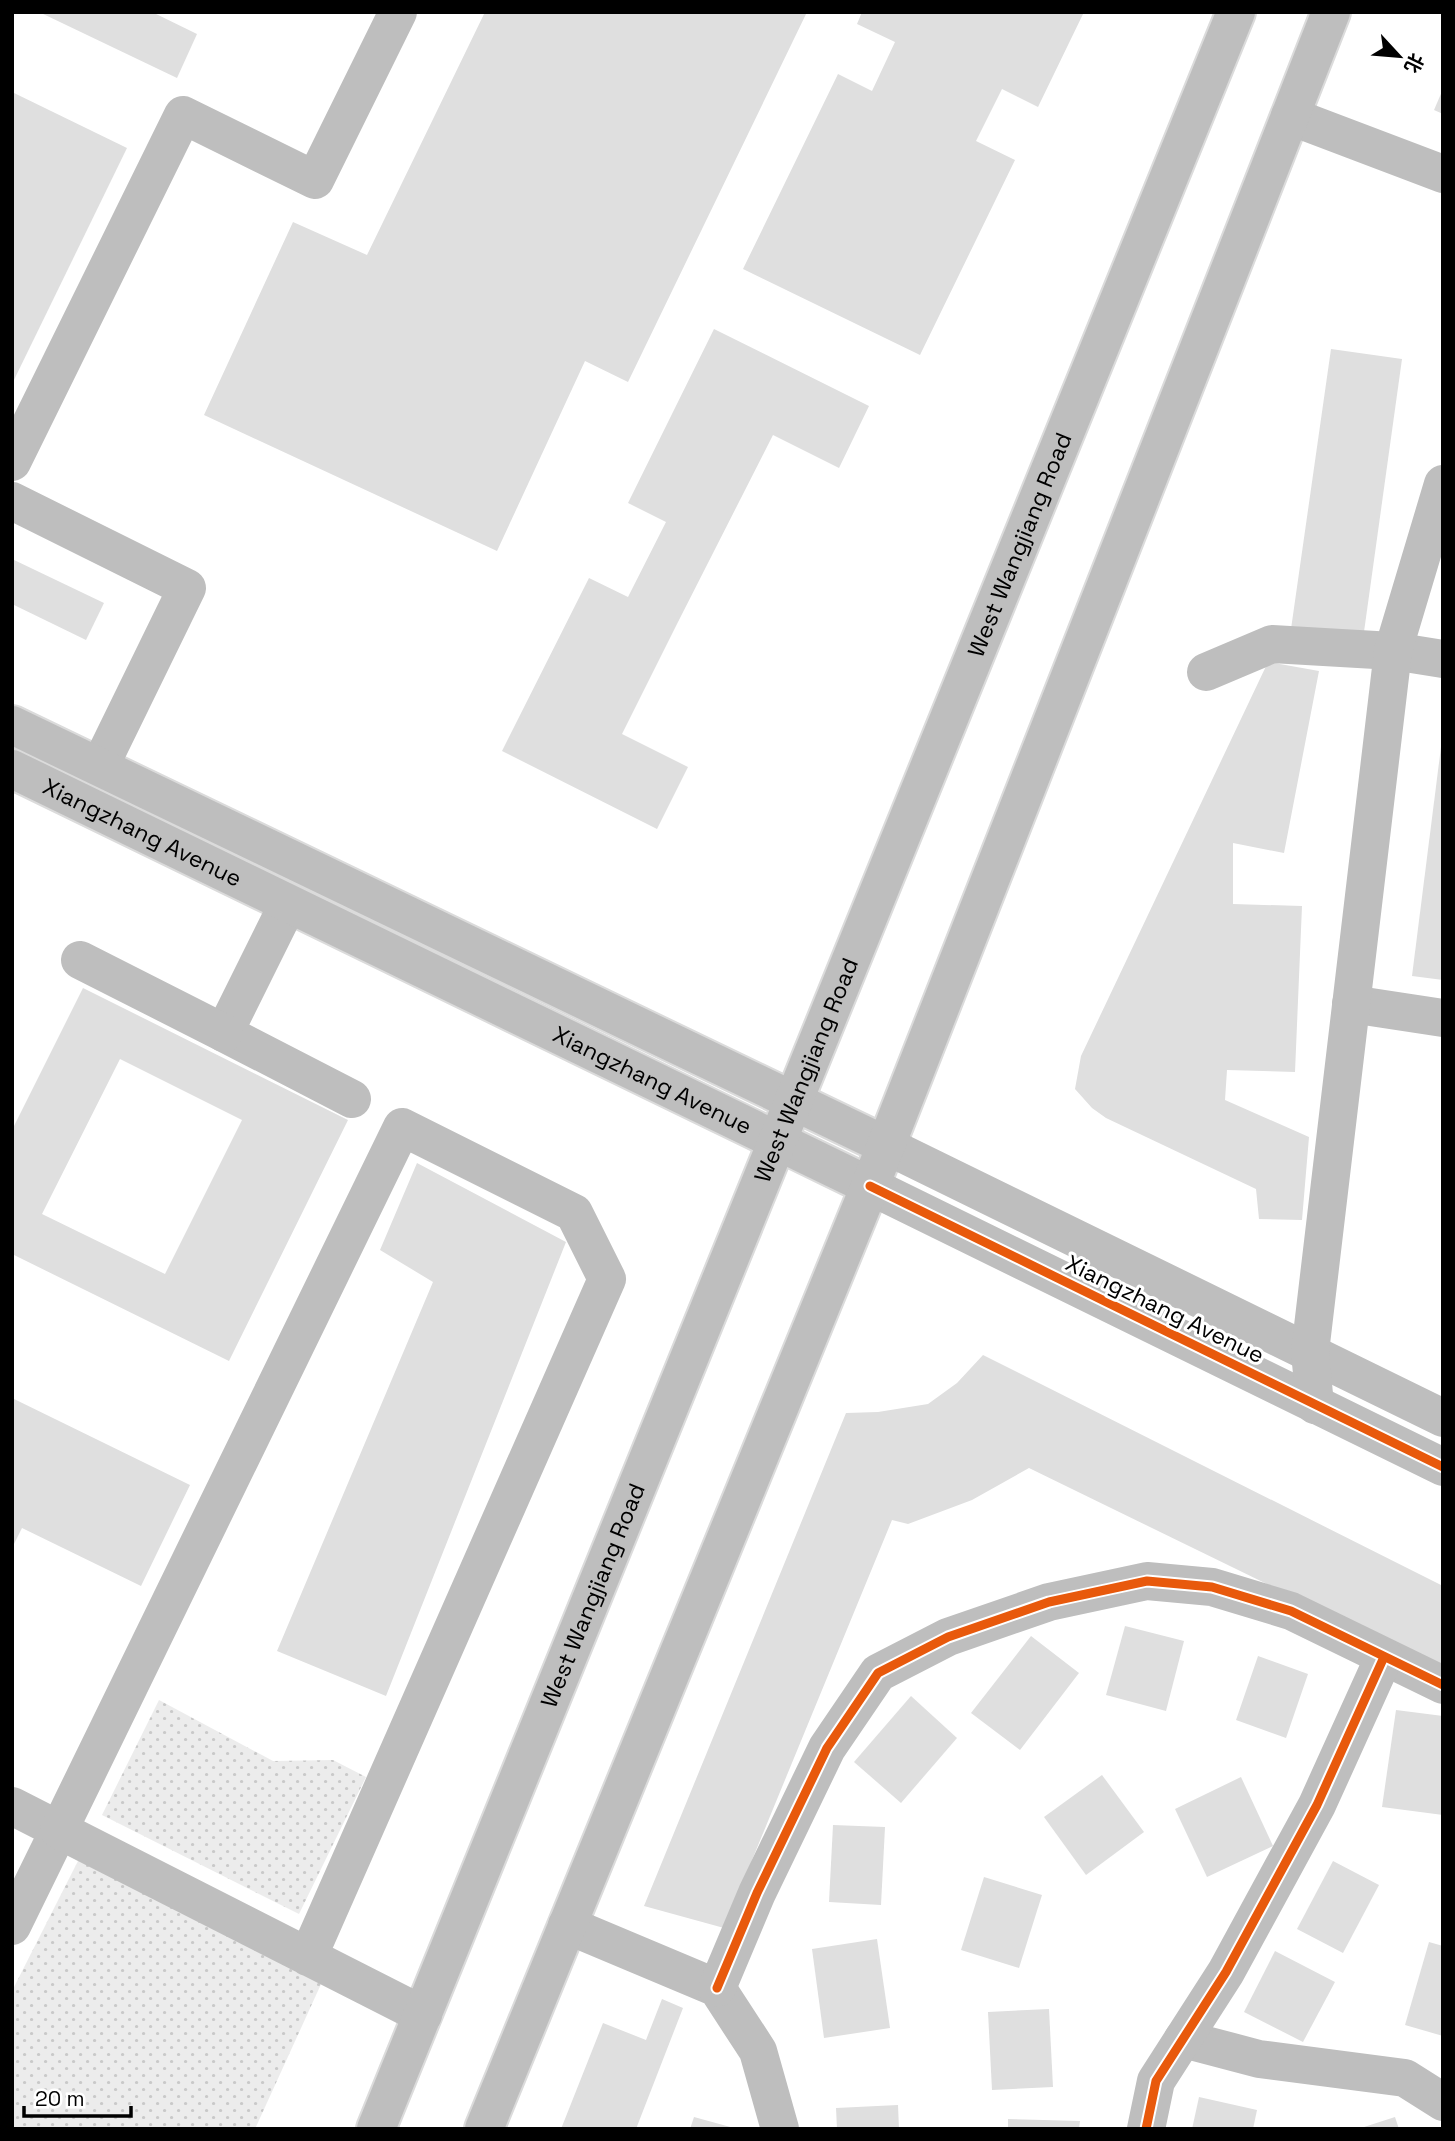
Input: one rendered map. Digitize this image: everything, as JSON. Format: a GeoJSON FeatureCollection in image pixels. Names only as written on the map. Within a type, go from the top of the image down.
{"type":"FeatureCollection","features":[{"type":"Feature","properties":{"kind":"main road"},"geometry":{"type":"LineString","coordinates":[[12,462],[183,115],[315,180],[398,12]]}},
{"type":"Feature","properties":{"kind":"main road","name":"West Wangjiang Road"},"geometry":{"type":"LineString","coordinates":[[376,2129],[1236,12]]}},
{"type":"Feature","properties":{"kind":"main road"},"geometry":{"type":"LineString","coordinates":[[484,2129],[870,1186],[1331,12]]}},
{"type":"Feature","properties":{"kind":"main road"},"geometry":{"type":"LineString","coordinates":[[1290,116],[1443,174]]}},
{"type":"Feature","properties":{"kind":"main road"},"geometry":{"type":"LineString","coordinates":[[1315,1405],[1310,1352],[1393,651],[1443,484]]}},
{"type":"Feature","properties":{"kind":"main road"},"geometry":{"type":"LineString","coordinates":[[12,501],[187,588],[100,766]]}},
{"type":"Feature","properties":{"kind":"main road"},"geometry":{"type":"LineString","coordinates":[[1206,672],[1272,644],[1393,651],[1443,659]]}},
{"type":"Feature","properties":{"kind":"main road","name":"Xiangzhang Avenue"},"geometry":{"type":"LineString","coordinates":[[12,725],[885,1145],[1443,1418]]}},
{"type":"Feature","properties":{"kind":"main road","name":"Xiangzhang Avenue"},"geometry":{"type":"LineString","coordinates":[[12,769],[1443,1467]]}},
{"type":"Feature","properties":{"kind":"main road"},"geometry":{"type":"LineString","coordinates":[[224,1033],[288,904]]}},
{"type":"Feature","properties":{"kind":"main road"},"geometry":{"type":"LineString","coordinates":[[80,961],[352,1099]]}},
{"type":"Feature","properties":{"kind":"main road"},"geometry":{"type":"LineString","coordinates":[[1351,1004],[1443,1018]]}},
{"type":"Feature","properties":{"kind":"main road"},"geometry":{"type":"LineString","coordinates":[[12,1926],[402,1127],[574,1213],[607,1279],[309,1957]]}},
{"type":"Feature","properties":{"kind":"main road"},"geometry":{"type":"LineString","coordinates":[[717,1988],[757,1893],[827,1748],[878,1673],[948,1637],[1049,1602],[1147,1581],[1212,1587],[1291,1611],[1443,1685]]}},
{"type":"Feature","properties":{"kind":"main road"},"geometry":{"type":"LineString","coordinates":[[1146,2129],[1156,2081],[1226,1972],[1317,1805],[1384,1657]]}},
{"type":"Feature","properties":{"kind":"main road"},"geometry":{"type":"LineString","coordinates":[[12,1806],[423,2015]]}},
{"type":"Feature","properties":{"kind":"main road"},"geometry":{"type":"LineString","coordinates":[[567,1926],[717,1988],[758,2051],[780,2129]]}},
{"type":"Feature","properties":{"kind":"main road"},"geometry":{"type":"LineString","coordinates":[[1182,2039],[1259,2059],[1405,2078],[1443,2102]]}},
{"type":"Feature","properties":{"kind":"shaded area"},"geometry":{"type":"Polygon","coordinates":[[[159,1700],[273,1761],[333,1760],[366,1777],[299,1914],[102,1815],[159,1700]]]}},
{"type":"Feature","properties":{"kind":"shaded area"},"geometry":{"type":"Polygon","coordinates":[[[79,1859],[322,1982],[255,2129],[12,2129],[12,1991],[79,1859]]]}},
{"type":"Feature","properties":{"kind":"building"},"geometry":{"type":"Polygon","coordinates":[[[39,12],[152,12],[197,34],[177,78],[39,12]]]}},
{"type":"Feature","properties":{"kind":"building"},"geometry":{"type":"Polygon","coordinates":[[[485,12],[807,12],[628,382],[585,361],[497,551],[204,415],[293,222],[367,255],[485,12]]]}},
{"type":"Feature","properties":{"kind":"building"},"geometry":{"type":"Polygon","coordinates":[[[862,12],[1084,12],[1038,107],[1002,89],[976,141],[1015,160],[920,355],[743,269],[838,74],[872,91],[895,42],[857,24],[862,12]]]}},
{"type":"Feature","properties":{"kind":"building"},"geometry":{"type":"Polygon","coordinates":[[[1443,89],[1443,114],[1434,110],[1443,89]]]}},
{"type":"Feature","properties":{"kind":"building"},"geometry":{"type":"Polygon","coordinates":[[[12,92],[127,148],[12,384],[12,92]]]}},
{"type":"Feature","properties":{"kind":"building"},"geometry":{"type":"Polygon","coordinates":[[[714,329],[869,406],[839,468],[773,435],[678,622],[622,734],[688,767],[657,829],[502,751],[589,578],[628,597],[666,522],[628,503],[714,329]]]}},
{"type":"Feature","properties":{"kind":"building"},"geometry":{"type":"Polygon","coordinates":[[[1331,349],[1402,359],[1363,639],[1291,629],[1331,349]]]}},
{"type":"Feature","properties":{"kind":"building"},"geometry":{"type":"Polygon","coordinates":[[[12,559],[104,603],[86,640],[12,604],[12,559]]]}},
{"type":"Feature","properties":{"kind":"building"},"geometry":{"type":"Polygon","coordinates":[[[1268,662],[1319,671],[1284,853],[1233,843],[1233,904],[1302,906],[1295,1072],[1227,1070],[1225,1100],[1309,1137],[1302,1220],[1259,1219],[1256,1189],[1106,1118],[1092,1108],[1075,1089],[1081,1056],[1268,662]]]}},
{"type":"Feature","properties":{"kind":"building"},"geometry":{"type":"Polygon","coordinates":[[[1443,747],[1443,980],[1412,976],[1443,747]]]}},
{"type":"Feature","properties":{"kind":"building"},"geometry":{"type":"Polygon","coordinates":[[[83,988],[348,1120],[229,1361],[12,1254],[12,1130],[83,988]],[[120,1059],[42,1214],[165,1274],[242,1120],[120,1059]]]}},
{"type":"Feature","properties":{"kind":"building"},"geometry":{"type":"Polygon","coordinates":[[[417,1163],[566,1242],[386,1696],[277,1651],[433,1282],[380,1250],[417,1163]]]}},
{"type":"Feature","properties":{"kind":"building"},"geometry":{"type":"Polygon","coordinates":[[[983,1355],[1443,1586],[1443,1670],[1029,1468],[972,1500],[908,1524],[892,1520],[724,1928],[644,1906],[846,1413],[878,1412],[928,1404],[957,1383],[983,1355]]]}},
{"type":"Feature","properties":{"kind":"building"},"geometry":{"type":"Polygon","coordinates":[[[12,1398],[190,1485],[141,1586],[22,1528],[12,1548],[12,1398]]]}},
{"type":"Feature","properties":{"kind":"building"},"geometry":{"type":"Polygon","coordinates":[[[1125,1626],[1184,1641],[1166,1711],[1106,1695],[1125,1626]]]}},
{"type":"Feature","properties":{"kind":"building"},"geometry":{"type":"Polygon","coordinates":[[[1031,1636],[1079,1673],[1020,1750],[971,1713],[1031,1636]]]}},
{"type":"Feature","properties":{"kind":"building"},"geometry":{"type":"Polygon","coordinates":[[[1258,1656],[1308,1674],[1286,1738],[1236,1720],[1258,1656]]]}},
{"type":"Feature","properties":{"kind":"building"},"geometry":{"type":"Polygon","coordinates":[[[911,1696],[957,1738],[901,1803],[854,1762],[911,1696]]]}},
{"type":"Feature","properties":{"kind":"building"},"geometry":{"type":"Polygon","coordinates":[[[1396,1710],[1443,1716],[1443,1815],[1382,1807],[1396,1710]]]}},
{"type":"Feature","properties":{"kind":"building"},"geometry":{"type":"Polygon","coordinates":[[[1102,1775],[1144,1832],[1086,1875],[1044,1817],[1102,1775]]]}},
{"type":"Feature","properties":{"kind":"building"},"geometry":{"type":"Polygon","coordinates":[[[1241,1777],[1273,1846],[1207,1877],[1175,1809],[1241,1777]]]}},
{"type":"Feature","properties":{"kind":"building"},"geometry":{"type":"Polygon","coordinates":[[[833,1825],[885,1827],[881,1905],[829,1902],[833,1825]]]}},
{"type":"Feature","properties":{"kind":"building"},"geometry":{"type":"Polygon","coordinates":[[[1333,1861],[1379,1885],[1343,1953],[1297,1929],[1333,1861]]]}},
{"type":"Feature","properties":{"kind":"building"},"geometry":{"type":"Polygon","coordinates":[[[984,1877],[1042,1895],[1019,1968],[961,1950],[984,1877]]]}},
{"type":"Feature","properties":{"kind":"building"},"geometry":{"type":"Polygon","coordinates":[[[877,1939],[890,2028],[824,2038],[812,1949],[877,1939]]]}},
{"type":"Feature","properties":{"kind":"building"},"geometry":{"type":"Polygon","coordinates":[[[1429,1942],[1443,1946],[1443,2036],[1405,2025],[1429,1942]]]}},
{"type":"Feature","properties":{"kind":"building"},"geometry":{"type":"Polygon","coordinates":[[[1275,1951],[1335,1982],[1303,2042],[1244,2012],[1275,1951]]]}},
{"type":"Feature","properties":{"kind":"building"},"geometry":{"type":"Polygon","coordinates":[[[662,1999],[683,2008],[636,2129],[561,2129],[603,2023],[646,2040],[662,1999]]]}},
{"type":"Feature","properties":{"kind":"building"},"geometry":{"type":"Polygon","coordinates":[[[1049,2009],[1053,2087],[992,2090],[988,2012],[1049,2009]]]}},
{"type":"Feature","properties":{"kind":"building"},"geometry":{"type":"Polygon","coordinates":[[[1199,2097],[1257,2110],[1253,2129],[1192,2129],[1199,2097]]]}},
{"type":"Feature","properties":{"kind":"building"},"geometry":{"type":"Polygon","coordinates":[[[898,2105],[899,2129],[837,2129],[836,2108],[898,2105]]]}},
{"type":"Feature","properties":{"kind":"building"},"geometry":{"type":"Polygon","coordinates":[[[694,2117],[734,2128],[734,2129],[690,2129],[694,2117]]]}},
{"type":"Feature","properties":{"kind":"building"},"geometry":{"type":"Polygon","coordinates":[[[1395,2117],[1399,2129],[1361,2129],[1361,2128],[1395,2117]]]}},
{"type":"Feature","properties":{"kind":"building"},"geometry":{"type":"Polygon","coordinates":[[[1008,2119],[1080,2121],[1079,2129],[1008,2129],[1008,2119]]]}},
{"type":"Feature","properties":{"kind":"cycle path"},"geometry":{"type":"LineString","coordinates":[[870,1186],[1443,1467]]}},
{"type":"Feature","properties":{"kind":"cycle path"},"geometry":{"type":"LineString","coordinates":[[717,1988],[757,1893],[827,1748],[878,1673],[948,1637],[1049,1602],[1147,1581],[1212,1587],[1291,1611],[1443,1685]]}},
{"type":"Feature","properties":{"kind":"cycle path"},"geometry":{"type":"LineString","coordinates":[[1146,2129],[1156,2081],[1226,1972],[1317,1805],[1384,1657]]}}]}
